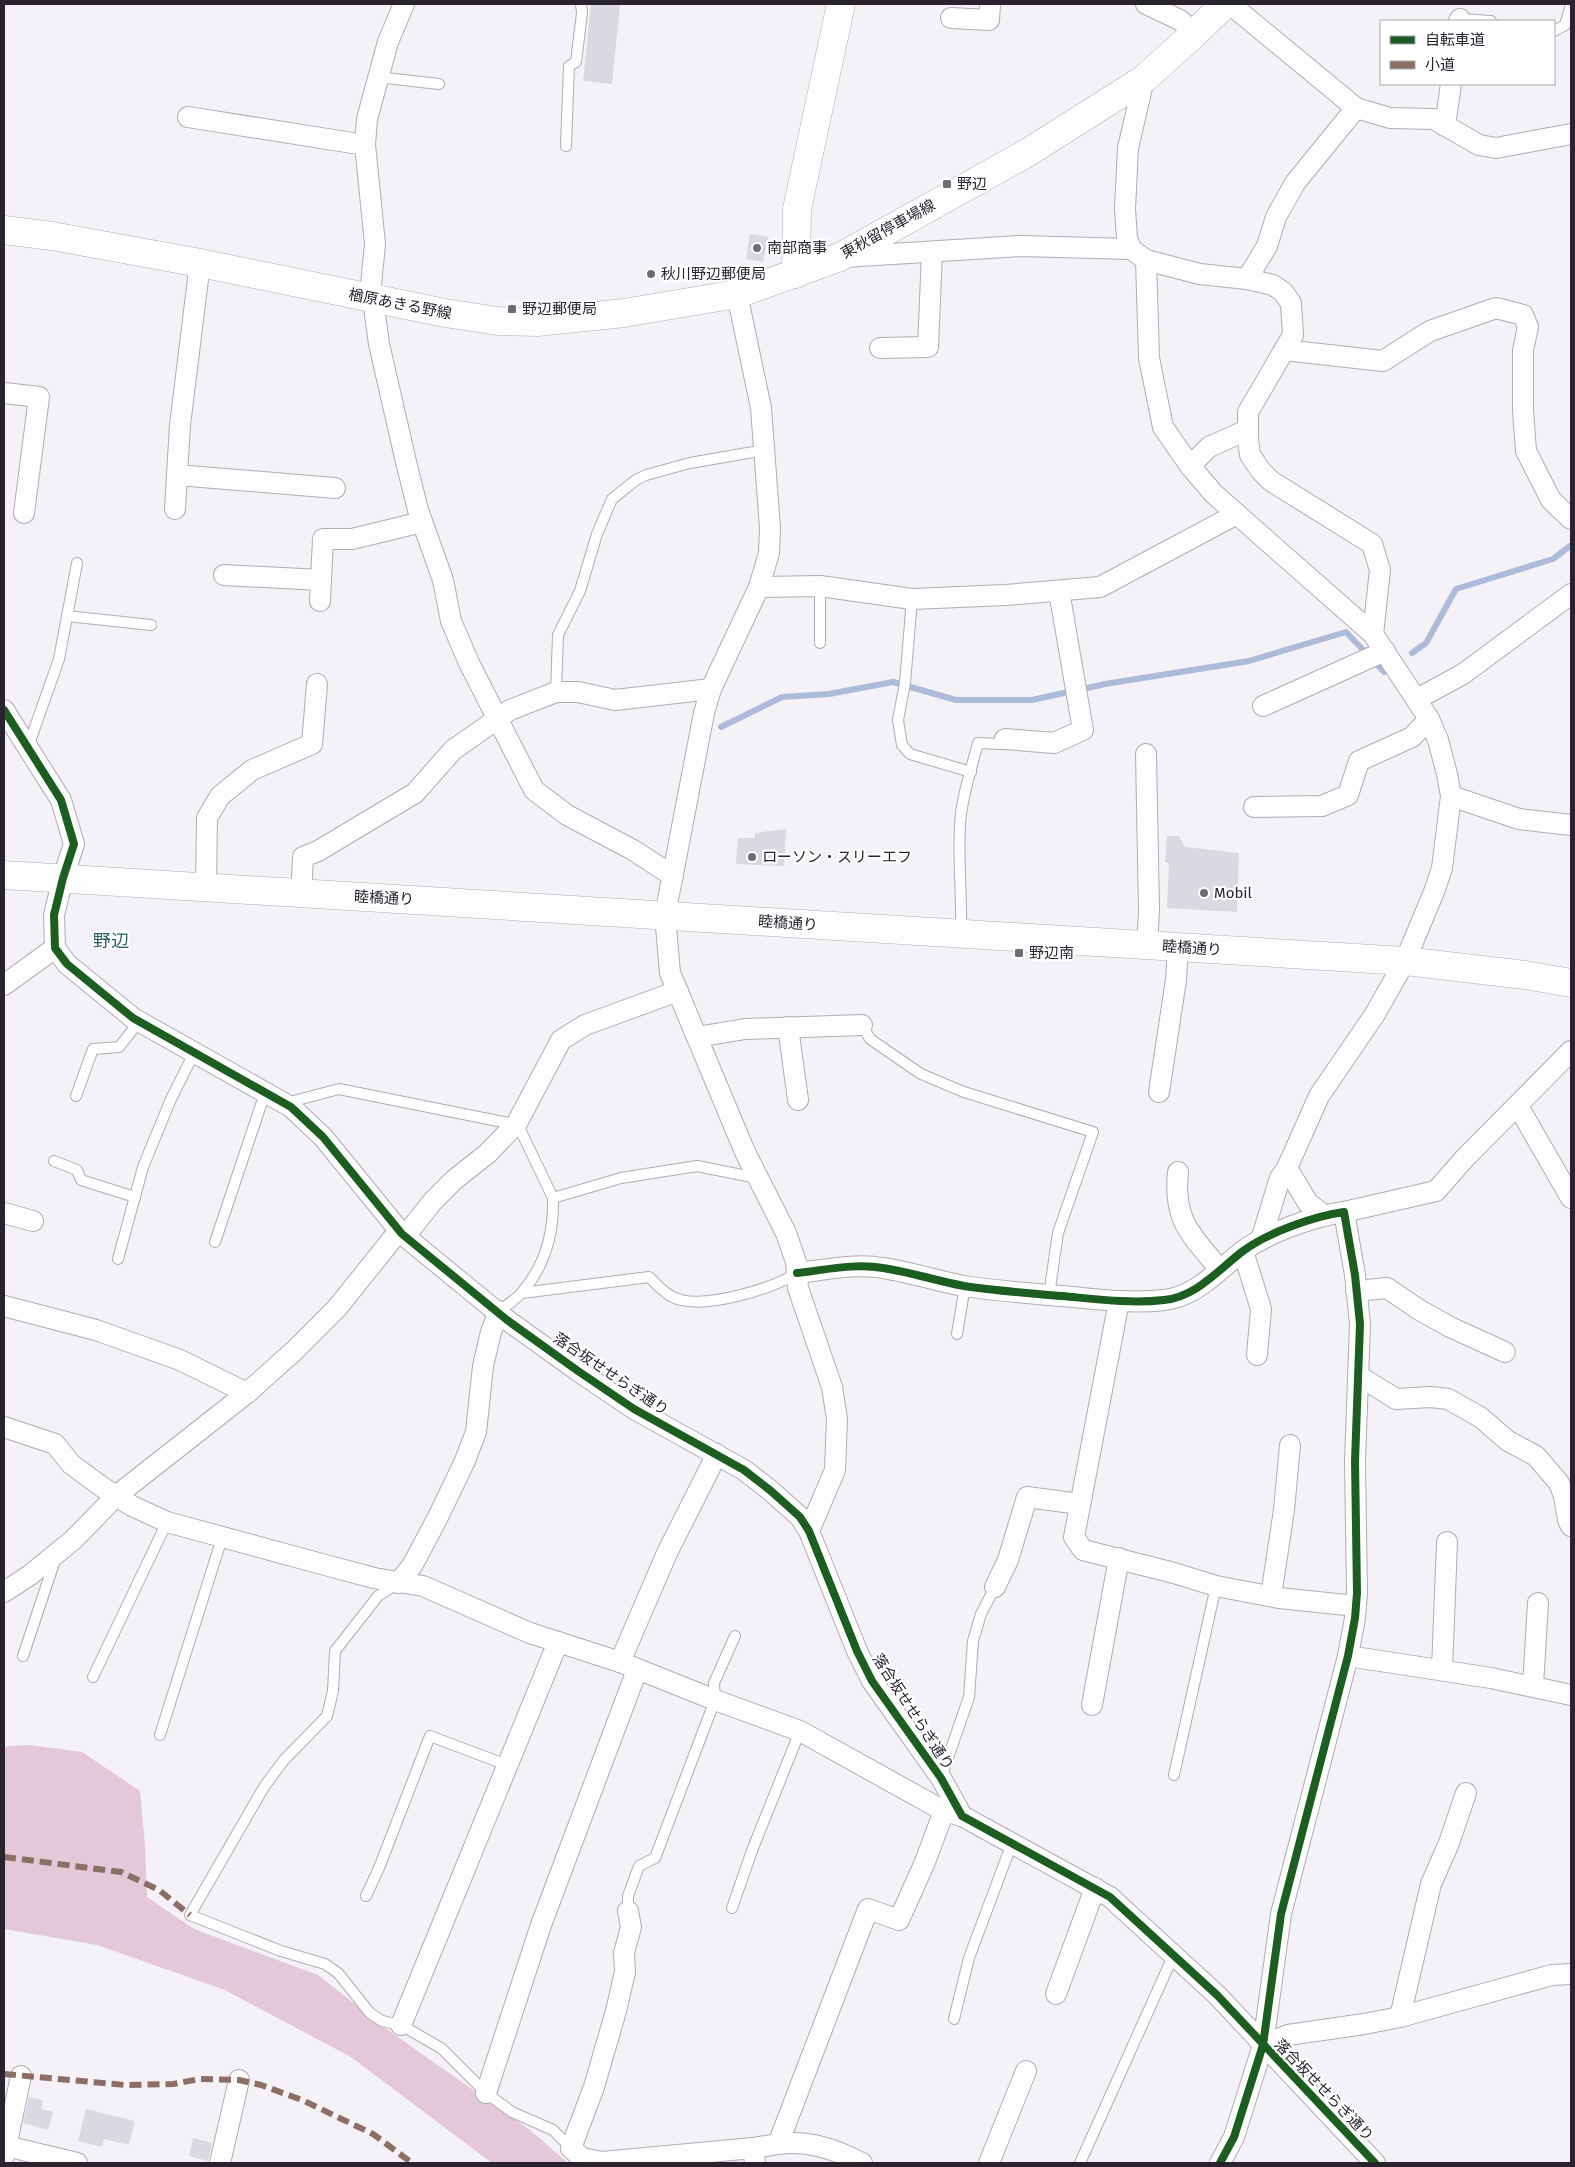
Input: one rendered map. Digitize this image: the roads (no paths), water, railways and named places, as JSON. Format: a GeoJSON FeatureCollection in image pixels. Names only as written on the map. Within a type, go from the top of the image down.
{"type":"FeatureCollection","features":[{"type":"Feature","properties":{"kind":"main road"},"geometry":{"type":"LineString","coordinates":[[796,274],[797,208],[841,4]]}},
{"type":"Feature","properties":{"kind":"main road","name":"東秋留停車場線"},"geometry":{"type":"LineString","coordinates":[[796,274],[840,257],[1027,153],[1144,79],[1196,33],[1225,4]]}},
{"type":"Feature","properties":{"kind":"main road","name":"楢原あきる野線"},"geometry":{"type":"LineString","coordinates":[[4,230],[52,236],[200,262],[373,299],[490,320],[537,322],[624,313],[737,294],[796,274]]}},
{"type":"Feature","properties":{"kind":"main road","name":"睦橋通り"},"geometry":{"type":"LineString","coordinates":[[4,874],[301,894],[1405,961],[1525,975],[1571,983]]}},
{"type":"Feature","properties":{"kind":"street"},"geometry":{"type":"LineString","coordinates":[[404,4],[388,42],[367,119],[365,145],[375,244],[371,285],[381,353],[408,472],[422,522],[443,580],[451,621],[534,790],[567,815],[633,850],[673,876]]}},
{"type":"Feature","properties":{"kind":"street"},"geometry":{"type":"LineString","coordinates":[[951,18],[989,20],[990,4]]}},
{"type":"Feature","properties":{"kind":"street"},"geometry":{"type":"LineString","coordinates":[[1146,4],[1180,20],[1196,33]]}},
{"type":"Feature","properties":{"kind":"street"},"geometry":{"type":"LineString","coordinates":[[1230,4],[1356,108],[1390,118],[1434,119],[1479,145],[1496,148],[1571,134]]}},
{"type":"Feature","properties":{"kind":"street"},"geometry":{"type":"LineString","coordinates":[[1144,79],[1128,148],[1125,209],[1127,238],[1139,254],[1149,358],[1163,427],[1190,466],[1214,494],[1373,634],[1382,652],[1417,699],[1429,719],[1440,749],[1451,796],[1442,868],[1405,961],[1375,1014],[1319,1096],[1287,1168],[1280,1178],[1261,1240]]}},
{"type":"Feature","properties":{"kind":"street"},"geometry":{"type":"LineString","coordinates":[[1445,126],[1451,85]]}},
{"type":"Feature","properties":{"kind":"street"},"geometry":{"type":"LineString","coordinates":[[1247,279],[1267,246],[1276,217],[1295,183],[1356,108]]}},
{"type":"Feature","properties":{"kind":"street"},"geometry":{"type":"LineString","coordinates":[[188,117],[365,145]]}},
{"type":"Feature","properties":{"kind":"street"},"geometry":{"type":"LineString","coordinates":[[840,257],[932,253],[1020,246],[1139,254],[1200,274],[1247,279],[1273,285],[1284,292],[1291,303],[1293,335],[1248,412],[1247,430],[1250,454],[1261,471],[1271,481],[1372,544],[1380,570],[1373,634]]}},
{"type":"Feature","properties":{"kind":"street"},"geometry":{"type":"LineString","coordinates":[[880,348],[928,347],[932,253]]}},
{"type":"Feature","properties":{"kind":"street"},"geometry":{"type":"LineString","coordinates":[[175,509],[180,425],[200,262]]}},
{"type":"Feature","properties":{"kind":"street"},"geometry":{"type":"LineString","coordinates":[[737,294],[761,408],[770,528],[769,553],[759,587],[711,689],[704,713],[665,915],[670,973],[757,1178],[786,1233],[796,1262],[798,1288],[832,1387],[837,1419],[835,1470],[809,1531]]}},
{"type":"Feature","properties":{"kind":"street"},"geometry":{"type":"LineString","coordinates":[[1284,350],[1383,361],[1430,331],[1496,308],[1523,315],[1528,327],[1523,350],[1522,410],[1526,451],[1552,500],[1571,519]]}},
{"type":"Feature","properties":{"kind":"street"},"geometry":{"type":"LineString","coordinates":[[4,393],[39,397],[24,513]]}},
{"type":"Feature","properties":{"kind":"street"},"geometry":{"type":"LineString","coordinates":[[1190,466],[1209,447],[1247,430]]}},
{"type":"Feature","properties":{"kind":"street"},"geometry":{"type":"LineString","coordinates":[[177,475],[335,488]]}},
{"type":"Feature","properties":{"kind":"street"},"geometry":{"type":"LineString","coordinates":[[759,587],[820,586],[912,599],[1100,587],[1237,514]]}},
{"type":"Feature","properties":{"kind":"street"},"geometry":{"type":"LineString","coordinates":[[320,601],[323,538],[352,539],[422,522]]}},
{"type":"Feature","properties":{"kind":"street"},"geometry":{"type":"LineString","coordinates":[[224,576],[321,580]]}},
{"type":"Feature","properties":{"kind":"street"},"geometry":{"type":"LineString","coordinates":[[1005,739],[1054,743],[1084,730],[1059,591]]}},
{"type":"Feature","properties":{"kind":"street"},"geometry":{"type":"LineString","coordinates":[[1417,699],[1464,674],[1571,594]]}},
{"type":"Feature","properties":{"kind":"street"},"geometry":{"type":"LineString","coordinates":[[1263,706],[1382,652]]}},
{"type":"Feature","properties":{"kind":"street"},"geometry":{"type":"LineString","coordinates":[[206,887],[207,818],[220,796],[252,770],[312,744],[317,684]]}},
{"type":"Feature","properties":{"kind":"street"},"geometry":{"type":"LineString","coordinates":[[301,894],[304,857],[318,851],[415,793],[453,750],[510,710],[556,692],[578,692],[615,700],[711,689]]}},
{"type":"Feature","properties":{"kind":"street"},"geometry":{"type":"LineString","coordinates":[[4,710],[61,800],[74,844],[54,915],[55,948],[4,985]]}},
{"type":"Feature","properties":{"kind":"street"},"geometry":{"type":"LineString","coordinates":[[1254,807],[1322,806],[1348,795],[1359,761],[1412,737],[1429,719]]}},
{"type":"Feature","properties":{"kind":"street"},"geometry":{"type":"LineString","coordinates":[[1146,754],[1149,911],[1147,945]]}},
{"type":"Feature","properties":{"kind":"street"},"geometry":{"type":"LineString","coordinates":[[1451,796],[1520,819],[1571,825]]}},
{"type":"Feature","properties":{"kind":"street","name":"落合坂せせらぎ通り"},"geometry":{"type":"LineString","coordinates":[[55,948],[67,964],[139,1022],[291,1107],[323,1137],[402,1234],[499,1311],[507,1320],[634,1409],[717,1454],[772,1491],[800,1517],[809,1531],[857,1651],[872,1681],[941,1778],[953,1813],[1012,1842],[1110,1897],[1218,1995],[1375,2163]]}},
{"type":"Feature","properties":{"kind":"street"},"geometry":{"type":"LineString","coordinates":[[1159,1092],[1176,980],[1178,948]]}},
{"type":"Feature","properties":{"kind":"street"},"geometry":{"type":"LineString","coordinates":[[4,1592],[30,1575],[73,1540],[116,1496],[247,1393],[338,1308],[394,1237],[410,1230],[433,1201],[454,1180],[487,1154],[517,1123],[561,1040],[585,1025],[678,991]]}},
{"type":"Feature","properties":{"kind":"street"},"geometry":{"type":"LineString","coordinates":[[697,1037],[745,1029],[862,1025]]}},
{"type":"Feature","properties":{"kind":"street"},"geometry":{"type":"LineString","coordinates":[[788,1027],[798,1100]]}},
{"type":"Feature","properties":{"kind":"street"},"geometry":{"type":"LineString","coordinates":[[796,1273],[851,1266],[883,1268],[965,1286],[1050,1295],[1119,1301],[1164,1300],[1180,1297],[1194,1290],[1243,1251],[1261,1240],[1324,1215],[1436,1191],[1464,1159],[1571,1051]]}},
{"type":"Feature","properties":{"kind":"street"},"geometry":{"type":"LineString","coordinates":[[1518,1106],[1571,1198]]}},
{"type":"Feature","properties":{"kind":"street"},"geometry":{"type":"LineString","coordinates":[[1287,1168],[1308,1203],[1324,1215]]}},
{"type":"Feature","properties":{"kind":"street"},"geometry":{"type":"LineString","coordinates":[[1178,1172],[1176,1194],[1179,1210],[1188,1230],[1220,1270]]}},
{"type":"Feature","properties":{"kind":"street"},"geometry":{"type":"LineString","coordinates":[[1220,2163],[1234,2137],[1263,2045],[1281,1914],[1348,1656],[1356,1606],[1355,1461],[1360,1324],[1344,1212]]}},
{"type":"Feature","properties":{"kind":"street"},"geometry":{"type":"LineString","coordinates":[[4,1213],[33,1221]]}},
{"type":"Feature","properties":{"kind":"street"},"geometry":{"type":"LineString","coordinates":[[1243,1251],[1261,1309],[1257,1355]]}},
{"type":"Feature","properties":{"kind":"street"},"geometry":{"type":"LineString","coordinates":[[1356,1291],[1387,1288],[1418,1309],[1505,1352]]}},
{"type":"Feature","properties":{"kind":"street"},"geometry":{"type":"LineString","coordinates":[[1119,1301],[1074,1537],[1083,1550],[1119,1558],[1216,1586],[1271,1596],[1356,1606]]}},
{"type":"Feature","properties":{"kind":"street"},"geometry":{"type":"LineString","coordinates":[[4,1306],[96,1330],[180,1360],[247,1393]]}},
{"type":"Feature","properties":{"kind":"street"},"geometry":{"type":"LineString","coordinates":[[398,1582],[412,1566],[437,1519],[464,1463],[476,1432],[483,1366],[491,1332],[499,1311]]}},
{"type":"Feature","properties":{"kind":"street"},"geometry":{"type":"LineString","coordinates":[[1359,1376],[1396,1400],[1431,1397],[1448,1399],[1480,1416],[1508,1441],[1536,1456],[1559,1483],[1571,1526]]}},
{"type":"Feature","properties":{"kind":"street"},"geometry":{"type":"LineString","coordinates":[[4,1427],[55,1444],[70,1464],[116,1496],[167,1522],[222,1538],[398,1582],[423,1586],[530,1633],[628,1666],[800,1731],[953,1813],[925,1862],[898,1920],[868,1910],[778,2144]]}},
{"type":"Feature","properties":{"kind":"street"},"geometry":{"type":"LineString","coordinates":[[1271,1596],[1284,1510],[1290,1445]]}},
{"type":"Feature","properties":{"kind":"street"},"geometry":{"type":"LineString","coordinates":[[486,2093],[667,1553],[717,1454]]}},
{"type":"Feature","properties":{"kind":"street"},"geometry":{"type":"LineString","coordinates":[[995,1587],[1008,1560],[1028,1497],[1080,1504]]}},
{"type":"Feature","properties":{"kind":"street"},"geometry":{"type":"LineString","coordinates":[[1442,1670],[1447,1542]]}},
{"type":"Feature","properties":{"kind":"street"},"geometry":{"type":"LineString","coordinates":[[1092,1704],[1119,1558]]}},
{"type":"Feature","properties":{"kind":"street"},"geometry":{"type":"LineString","coordinates":[[4,1587],[30,1575]]}},
{"type":"Feature","properties":{"kind":"street"},"geometry":{"type":"LineString","coordinates":[[1532,1686],[1538,1603]]}},
{"type":"Feature","properties":{"kind":"street"},"geometry":{"type":"LineString","coordinates":[[401,2025],[558,1642]]}},
{"type":"Feature","properties":{"kind":"street"},"geometry":{"type":"LineString","coordinates":[[1348,1656],[1442,1670],[1571,1695]]}},
{"type":"Feature","properties":{"kind":"street"},"geometry":{"type":"LineString","coordinates":[[1400,2017],[1431,1884],[1449,1843],[1466,1793]]}},
{"type":"Feature","properties":{"kind":"street"},"geometry":{"type":"LineString","coordinates":[[1056,1994],[1096,1888]]}},
{"type":"Feature","properties":{"kind":"street"},"geometry":{"type":"LineString","coordinates":[[628,1911],[631,1927],[624,1952],[625,1972],[616,2011],[594,2087],[571,2148],[582,2158],[602,2162],[754,2156],[778,2144],[796,2141],[841,2153],[862,2163]]}},
{"type":"Feature","properties":{"kind":"street"},"geometry":{"type":"LineString","coordinates":[[1263,2045],[1288,2035],[1400,2017],[1552,1975],[1571,1974]]}},
{"type":"Feature","properties":{"kind":"street"},"geometry":{"type":"LineString","coordinates":[[989,2163],[1026,2071]]}},
{"type":"Feature","properties":{"kind":"street"},"geometry":{"type":"LineString","coordinates":[[21,2076],[5,2151],[78,2163]]}},
{"type":"Feature","properties":{"kind":"street"},"geometry":{"type":"LineString","coordinates":[[220,2163],[239,2080]]}},
{"type":"Feature","properties":{"kind":"lane"},"geometry":{"type":"LineString","coordinates":[[566,146],[569,66],[576,62],[582,13],[581,4]]}},
{"type":"Feature","properties":{"kind":"lane"},"geometry":{"type":"LineString","coordinates":[[1555,30],[1565,25],[1571,5]]}},
{"type":"Feature","properties":{"kind":"lane"},"geometry":{"type":"LineString","coordinates":[[377,77],[439,84]]}},
{"type":"Feature","properties":{"kind":"lane"},"geometry":{"type":"LineString","coordinates":[[556,692],[558,635],[580,591],[597,534],[612,499],[636,480],[646,475],[690,463],[765,450]]}},
{"type":"Feature","properties":{"kind":"lane"},"geometry":{"type":"LineString","coordinates":[[28,749],[59,660],[77,563]]}},
{"type":"Feature","properties":{"kind":"lane"},"geometry":{"type":"LineString","coordinates":[[820,586],[820,643]]}},
{"type":"Feature","properties":{"kind":"lane"},"geometry":{"type":"LineString","coordinates":[[912,599],[904,687],[898,720],[902,744],[910,754],[970,775]]}},
{"type":"Feature","properties":{"kind":"lane"},"geometry":{"type":"LineString","coordinates":[[67,616],[151,625]]}},
{"type":"Feature","properties":{"kind":"lane"},"geometry":{"type":"LineString","coordinates":[[961,934],[960,824],[970,775],[978,743],[1001,744],[1005,739]]}},
{"type":"Feature","properties":{"kind":"lane"},"geometry":{"type":"LineString","coordinates":[[76,1096],[93,1049],[119,1046],[139,1022]]}},
{"type":"Feature","properties":{"kind":"lane"},"geometry":{"type":"LineString","coordinates":[[862,1025],[870,1039],[921,1074],[964,1092],[1093,1132],[1058,1233],[1050,1295]]}},
{"type":"Feature","properties":{"kind":"lane"},"geometry":{"type":"LineString","coordinates":[[118,1259],[143,1167],[167,1108],[194,1053]]}},
{"type":"Feature","properties":{"kind":"lane"},"geometry":{"type":"LineString","coordinates":[[284,1103],[339,1089],[508,1123],[517,1123],[553,1198],[553,1221],[550,1243],[544,1258],[522,1292],[499,1311]]}},
{"type":"Feature","properties":{"kind":"lane"},"geometry":{"type":"LineString","coordinates":[[215,1242],[265,1093]]}},
{"type":"Feature","properties":{"kind":"lane"},"geometry":{"type":"LineString","coordinates":[[54,1161],[77,1170],[81,1180],[135,1197]]}},
{"type":"Feature","properties":{"kind":"lane"},"geometry":{"type":"LineString","coordinates":[[553,1198],[621,1178],[696,1166],[757,1178]]}},
{"type":"Feature","properties":{"kind":"lane"},"geometry":{"type":"LineString","coordinates":[[522,1292],[650,1277],[666,1293],[681,1300],[716,1301],[783,1282],[796,1273]]}},
{"type":"Feature","properties":{"kind":"lane"},"geometry":{"type":"LineString","coordinates":[[957,1334],[965,1286]]}},
{"type":"Feature","properties":{"kind":"lane"},"geometry":{"type":"LineString","coordinates":[[93,1677],[167,1522]]}},
{"type":"Feature","properties":{"kind":"lane"},"geometry":{"type":"LineString","coordinates":[[160,1735],[222,1538]]}},
{"type":"Feature","properties":{"kind":"lane"},"geometry":{"type":"LineString","coordinates":[[23,1656],[58,1552]]}},
{"type":"Feature","properties":{"kind":"lane"},"geometry":{"type":"LineString","coordinates":[[398,1582],[378,1596],[336,1650],[333,1691],[327,1716],[284,1760],[264,1787],[190,1915],[281,1951],[325,1964],[338,1973],[370,2013],[382,2020],[401,2025],[441,2048],[486,2093],[512,2112],[553,2130],[571,2148]]}},
{"type":"Feature","properties":{"kind":"lane"},"geometry":{"type":"LineString","coordinates":[[1174,1775],[1216,1586]]}},
{"type":"Feature","properties":{"kind":"lane"},"geometry":{"type":"LineString","coordinates":[[941,1778],[969,1697],[973,1641],[981,1614],[995,1587]]}},
{"type":"Feature","properties":{"kind":"lane"},"geometry":{"type":"LineString","coordinates":[[628,1911],[628,1896],[639,1866],[655,1858],[716,1700],[714,1683],[735,1636]]}},
{"type":"Feature","properties":{"kind":"lane"},"geometry":{"type":"LineString","coordinates":[[732,1908],[753,1848],[800,1731]]}},
{"type":"Feature","properties":{"kind":"lane"},"geometry":{"type":"LineString","coordinates":[[366,1896],[379,1868],[430,1736],[507,1765]]}},
{"type":"Feature","properties":{"kind":"lane"},"geometry":{"type":"LineString","coordinates":[[954,2019],[969,1958],[1012,1842]]}},
{"type":"Feature","properties":{"kind":"lane"},"geometry":{"type":"LineString","coordinates":[[1080,2163],[1174,1954]]}},
{"type":"Feature","properties":{"kind":"waterway"},"geometry":{"type":"LineString","coordinates":[[1412,653],[1426,643],[1456,589],[1553,559],[1570,546]]}},
{"type":"Feature","properties":{"kind":"waterway"},"geometry":{"type":"LineString","coordinates":[[721,727],[782,697],[829,694],[893,682],[956,700],[1032,700],[1105,684],[1249,661],[1346,632],[1384,672]]}},
{"type":"Feature","properties":{"kind":"place","name":"野辺"},"geometry":{"type":"Point","coordinates":[947,184]}},
{"type":"Feature","properties":{"kind":"place","name":"南部商事"},"geometry":{"type":"Point","coordinates":[757,248]}},
{"type":"Feature","properties":{"kind":"place","name":"秋川野辺郵便局"},"geometry":{"type":"Point","coordinates":[651,274]}},
{"type":"Feature","properties":{"kind":"place","name":"野辺郵便局"},"geometry":{"type":"Point","coordinates":[512,309]}},
{"type":"Feature","properties":{"kind":"place","name":"ローソン・スリーエフ"},"geometry":{"type":"Point","coordinates":[752,857]}},
{"type":"Feature","properties":{"kind":"place","name":"Mobil"},"geometry":{"type":"Point","coordinates":[1204,893]}},
{"type":"Feature","properties":{"kind":"place","name":"野辺南"},"geometry":{"type":"Point","coordinates":[1019,953]}},
{"type":"Feature","properties":{"kind":"district","name":"野辺"},"geometry":{"type":"Point","coordinates":[111,941]}}]}
